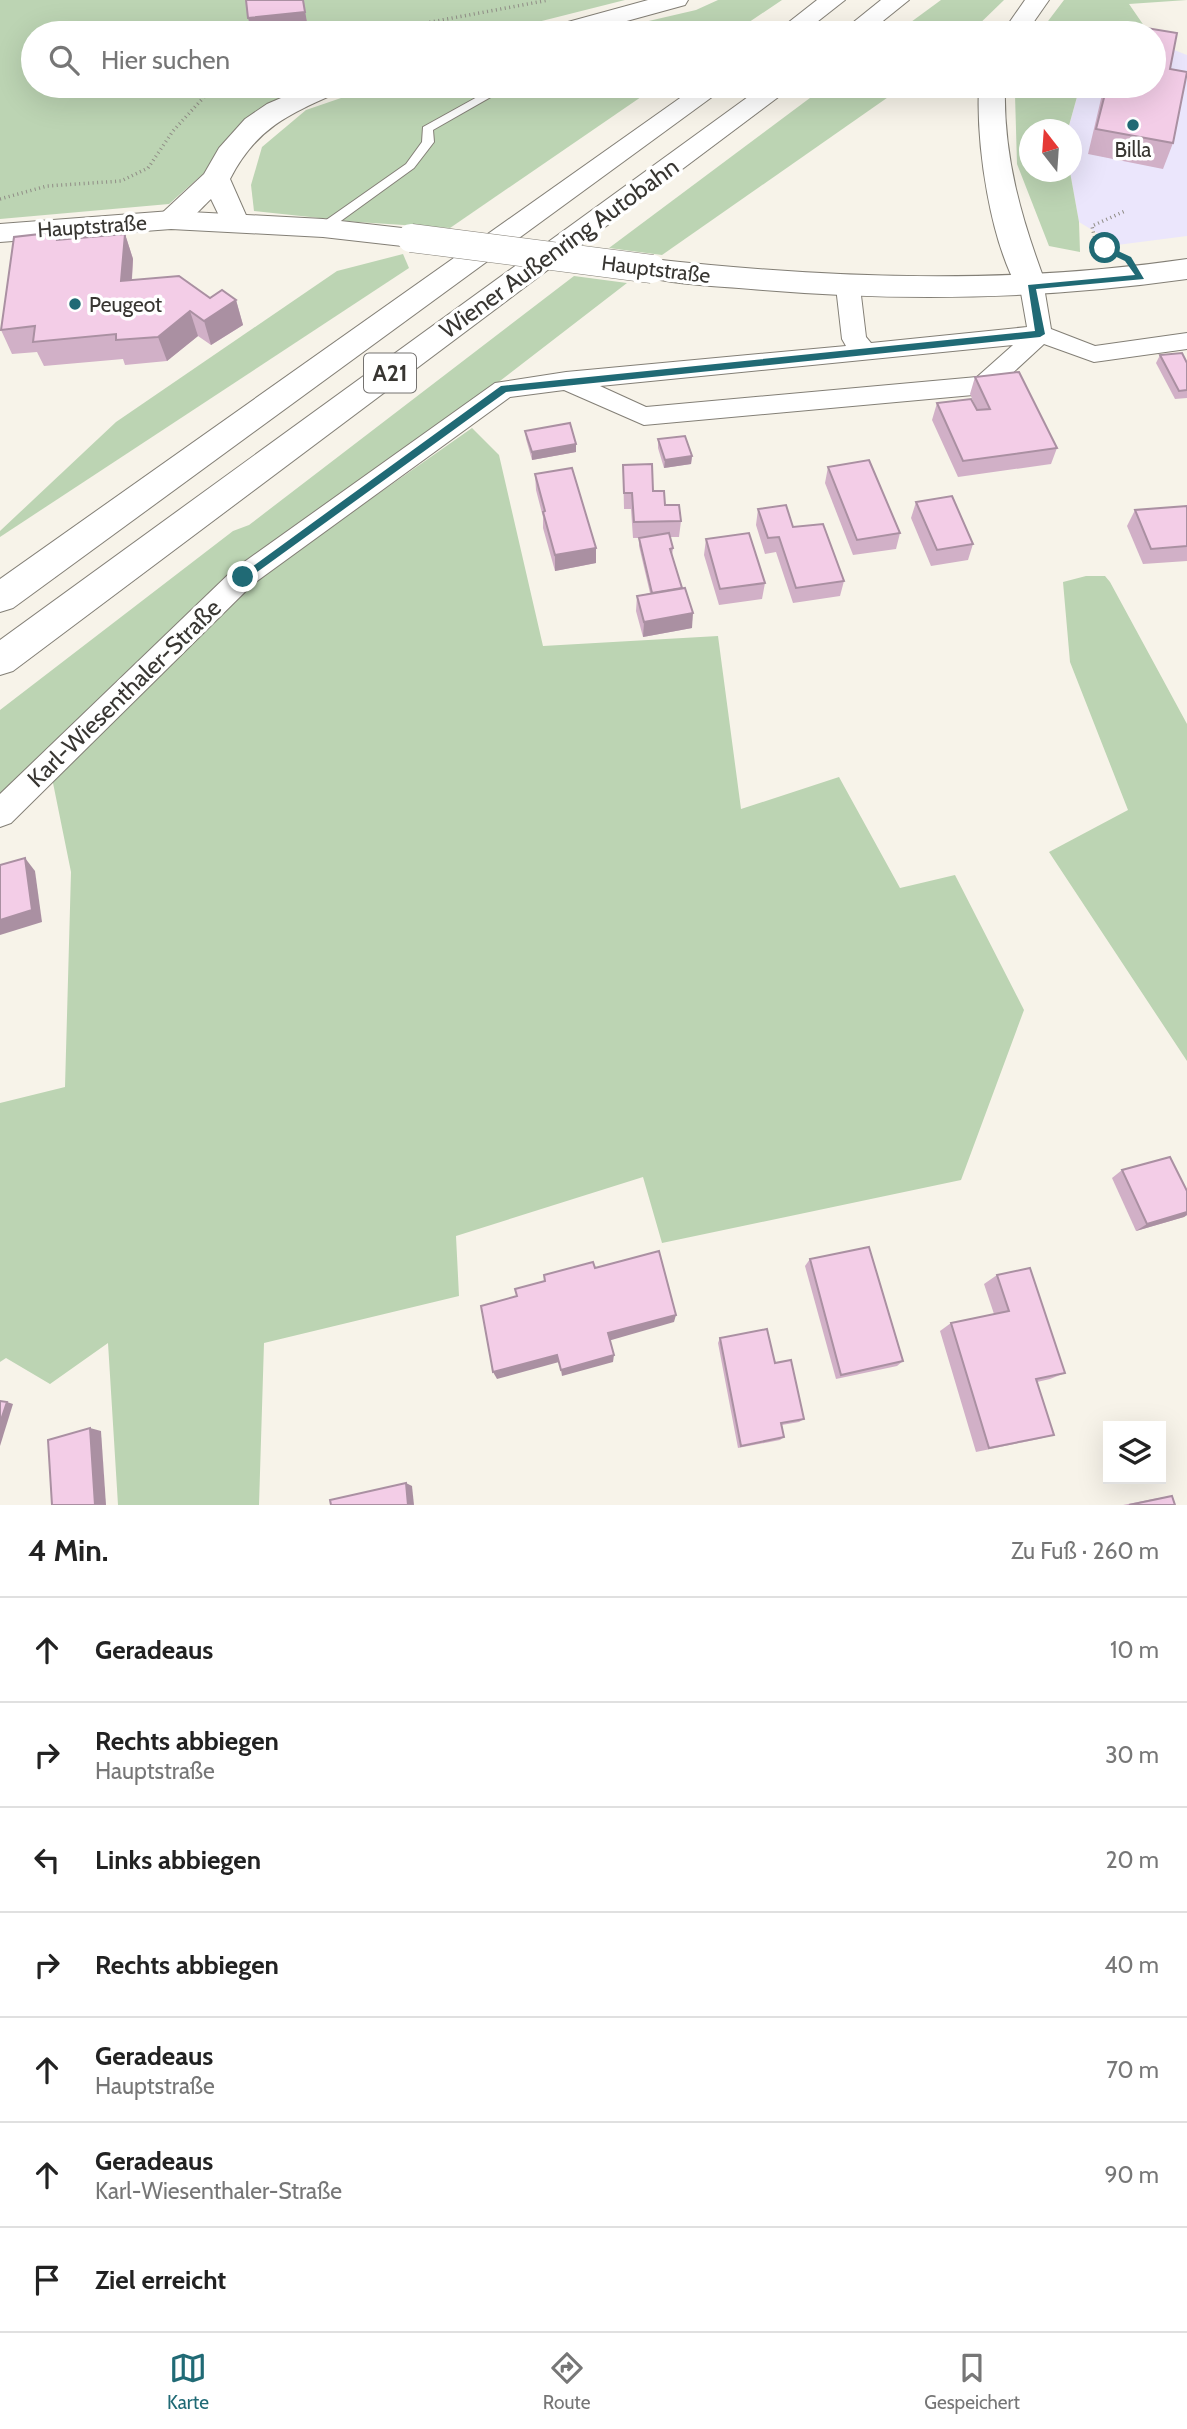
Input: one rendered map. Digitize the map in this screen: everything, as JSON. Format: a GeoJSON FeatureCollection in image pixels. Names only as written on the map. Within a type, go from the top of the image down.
{"type":"FeatureCollection","features":[{"type":"Feature","properties":{"kind":"main road"},"geometry":{"type":"LineString","coordinates":[[599,21],[676,0]]}},
{"type":"Feature","properties":{"kind":"main road"},"geometry":{"type":"LineString","coordinates":[[804,21],[834,0]]}},
{"type":"Feature","properties":{"kind":"main road"},"geometry":{"type":"LineString","coordinates":[[868,21],[897,0]]}},
{"type":"Feature","properties":{"kind":"main road"},"geometry":{"type":"LineString","coordinates":[[1022,21],[1037,0]]}},
{"type":"Feature","properties":{"kind":"main road"},"geometry":{"type":"LineString","coordinates":[[171,220],[216,179],[229,154],[255,125],[284,105],[301,98]]}},
{"type":"Feature","properties":{"kind":"main road","name":"Wiener Außenring Autobahn"},"geometry":{"type":"LineString","coordinates":[[0,598],[697,98]]}},
{"type":"Feature","properties":{"kind":"main road","name":"Wiener Außenring Autobahn"},"geometry":{"type":"LineString","coordinates":[[0,660],[764,98]]}},
{"type":"Feature","properties":{"kind":"main road"},"geometry":{"type":"LineString","coordinates":[[991,98],[989,124],[998,179],[1010,230],[1031,287]]}},
{"type":"Feature","properties":{"kind":"main road"},"geometry":{"type":"LineString","coordinates":[[216,179],[235,222]]}},
{"type":"Feature","properties":{"kind":"main road","name":"Hauptstraße"},"geometry":{"type":"LineString","coordinates":[[0,233],[171,220],[235,222],[323,228],[652,269],[848,287],[1031,287],[1141,277],[1187,269]]}},
{"type":"Feature","properties":{"kind":"street"},"geometry":{"type":"LineString","coordinates":[[848,287],[854,340],[866,352]]}},
{"type":"Feature","properties":{"kind":"street"},"geometry":{"type":"LineString","coordinates":[[1031,287],[1040,334]]}},
{"type":"Feature","properties":{"kind":"street"},"geometry":{"type":"LineString","coordinates":[[566,381],[644,416],[984,385],[1040,334]]}},
{"type":"Feature","properties":{"kind":"street"},"geometry":{"type":"LineString","coordinates":[[566,381],[1040,334],[1094,354],[1187,341]]}},
{"type":"Feature","properties":{"kind":"street","name":"Karl-Wiesenthaler-Straße"},"geometry":{"type":"LineString","coordinates":[[0,814],[243,577],[504,389],[566,381]]}},
{"type":"Feature","properties":{"kind":"lane"},"geometry":{"type":"LineString","coordinates":[[323,228],[410,166],[428,142],[427,130],[484,98]]}},
{"type":"Feature","properties":{"kind":"path"},"geometry":{"type":"LineString","coordinates":[[436,21],[549,0]]}},
{"type":"Feature","properties":{"kind":"path"},"geometry":{"type":"LineString","coordinates":[[0,199],[47,186],[121,181],[148,168],[181,122],[203,98]]}},
{"type":"Feature","properties":{"kind":"path"},"geometry":{"type":"LineString","coordinates":[[1125,211],[1092,226],[1095,240],[1128,259],[1141,277]]}},
{"type":"Feature","properties":{"kind":"shaded area"},"geometry":{"type":"Polygon","coordinates":[[[1166,47],[1187,55],[1187,236],[1117,245],[1079,222],[1072,182],[1082,182],[1082,119],[1071,119],[1077,98],[1166,98],[1166,47]]]}},
{"type":"Feature","properties":{"kind":"green space"},"geometry":{"type":"Polygon","coordinates":[[[0,0],[625,0],[542,21],[21,21],[21,98],[282,98],[245,119],[204,173],[169,204],[0,219],[0,0]]]}},
{"type":"Feature","properties":{"kind":"green space"},"geometry":{"type":"Polygon","coordinates":[[[718,0],[782,0],[751,21],[649,21],[696,10],[718,0]]]}},
{"type":"Feature","properties":{"kind":"green space"},"geometry":{"type":"Polygon","coordinates":[[[941,0],[1004,0],[982,21],[912,21],[941,0]]]}},
{"type":"Feature","properties":{"kind":"green space"},"geometry":{"type":"Polygon","coordinates":[[[1064,0],[1187,0],[1129,4],[1141,21],[1048,21],[1064,0]]]}},
{"type":"Feature","properties":{"kind":"green space"},"geometry":{"type":"Polygon","coordinates":[[[341,98],[640,98],[450,228],[254,211],[251,185],[262,147],[306,110],[341,98]]]}},
{"type":"Feature","properties":{"kind":"green space"},"geometry":{"type":"Polygon","coordinates":[[[810,98],[887,98],[662,255],[609,248],[810,98]]]}},
{"type":"Feature","properties":{"kind":"green space"},"geometry":{"type":"Polygon","coordinates":[[[1015,98],[1077,98],[1071,119],[1019,119],[1019,169],[1015,98]]]}},
{"type":"Feature","properties":{"kind":"green space"},"geometry":{"type":"Polygon","coordinates":[[[1024,182],[1072,182],[1079,222],[1080,252],[1049,246],[1024,182]]]}},
{"type":"Feature","properties":{"kind":"green space"},"geometry":{"type":"Polygon","coordinates":[[[403,254],[409,268],[0,537],[0,531],[116,422],[337,271],[403,254]]]}},
{"type":"Feature","properties":{"kind":"green space"},"geometry":{"type":"Polygon","coordinates":[[[574,276],[627,283],[457,414],[346,491],[348,515],[472,428],[499,455],[543,646],[718,636],[741,809],[839,777],[900,888],[955,875],[1024,1010],[961,1180],[662,1243],[643,1177],[456,1236],[459,1296],[264,1343],[259,1505],[118,1505],[108,1343],[50,1384],[6,1358],[0,1362],[0,1103],[65,1087],[71,872],[52,778],[0,808],[0,710],[233,531],[249,525],[574,276]]]}},
{"type":"Feature","properties":{"kind":"green space"},"geometry":{"type":"Polygon","coordinates":[[[1086,576],[1105,576],[1110,582],[1187,724],[1187,1061],[1049,852],[1128,810],[1070,662],[1063,582],[1086,576]]]}},
{"type":"Feature","properties":{"kind":"building"},"geometry":{"type":"Polygon","coordinates":[[[246,0],[303,0],[305,12],[248,18],[246,0]]]}},
{"type":"Feature","properties":{"kind":"building"},"geometry":{"type":"Polygon","coordinates":[[[1166,31],[1177,33],[1170,69],[1187,72],[1173,143],[1096,129],[1104,98],[1166,98],[1166,31]]]}},
{"type":"Feature","properties":{"kind":"building"},"geometry":{"type":"Polygon","coordinates":[[[58,232],[57,240],[125,234],[121,281],[179,276],[210,298],[222,290],[236,300],[204,321],[190,311],[158,337],[116,340],[116,334],[33,342],[35,326],[1,330],[14,237],[58,232]]]}},
{"type":"Feature","properties":{"kind":"building"},"geometry":{"type":"Polygon","coordinates":[[[1182,353],[1187,363],[1187,390],[1179,391],[1160,355],[1182,353]]]}},
{"type":"Feature","properties":{"kind":"building"},"geometry":{"type":"Polygon","coordinates":[[[1019,372],[1057,448],[963,461],[937,403],[971,399],[977,410],[990,409],[975,377],[1019,372]]]}},
{"type":"Feature","properties":{"kind":"building"},"geometry":{"type":"Polygon","coordinates":[[[570,423],[576,444],[532,452],[525,431],[570,423]]]}},
{"type":"Feature","properties":{"kind":"building"},"geometry":{"type":"Polygon","coordinates":[[[685,436],[692,456],[665,460],[658,439],[685,436]]]}},
{"type":"Feature","properties":{"kind":"building"},"geometry":{"type":"Polygon","coordinates":[[[869,460],[900,533],[857,540],[828,467],[869,460]]]}},
{"type":"Feature","properties":{"kind":"building"},"geometry":{"type":"Polygon","coordinates":[[[652,464],[653,491],[664,491],[665,505],[679,505],[681,521],[634,522],[632,493],[624,493],[623,465],[652,464]]]}},
{"type":"Feature","properties":{"kind":"building"},"geometry":{"type":"Polygon","coordinates":[[[572,468],[596,548],[555,555],[535,474],[572,468]]]}},
{"type":"Feature","properties":{"kind":"building"},"geometry":{"type":"Polygon","coordinates":[[[952,496],[973,544],[937,550],[916,502],[952,496]]]}},
{"type":"Feature","properties":{"kind":"building"},"geometry":{"type":"Polygon","coordinates":[[[786,505],[793,527],[823,524],[844,581],[796,588],[779,537],[768,538],[758,509],[786,505]]]}},
{"type":"Feature","properties":{"kind":"building"},"geometry":{"type":"Polygon","coordinates":[[[1187,506],[1187,546],[1151,549],[1135,510],[1187,506]]]}},
{"type":"Feature","properties":{"kind":"building"},"geometry":{"type":"Polygon","coordinates":[[[669,533],[673,548],[670,549],[682,588],[652,593],[639,538],[669,533]]]}},
{"type":"Feature","properties":{"kind":"building"},"geometry":{"type":"Polygon","coordinates":[[[749,533],[765,583],[720,589],[706,539],[749,533]]]}},
{"type":"Feature","properties":{"kind":"building"},"geometry":{"type":"Polygon","coordinates":[[[685,588],[693,613],[644,622],[637,596],[685,588]]]}},
{"type":"Feature","properties":{"kind":"building"},"geometry":{"type":"Polygon","coordinates":[[[25,858],[32,910],[0,920],[0,865],[25,858]]]}},
{"type":"Feature","properties":{"kind":"building"},"geometry":{"type":"Polygon","coordinates":[[[1170,1157],[1187,1191],[1187,1212],[1147,1224],[1122,1170],[1170,1157]]]}},
{"type":"Feature","properties":{"kind":"building"},"geometry":{"type":"Polygon","coordinates":[[[869,1247],[903,1361],[841,1375],[810,1259],[869,1247]]]}},
{"type":"Feature","properties":{"kind":"building"},"geometry":{"type":"Polygon","coordinates":[[[659,1251],[676,1315],[608,1333],[614,1355],[561,1370],[557,1355],[493,1372],[481,1306],[517,1296],[515,1289],[545,1281],[544,1275],[593,1262],[595,1268],[659,1251]]]}},
{"type":"Feature","properties":{"kind":"building"},"geometry":{"type":"Polygon","coordinates":[[[1030,1268],[1065,1373],[1036,1379],[1054,1435],[989,1448],[951,1323],[1009,1311],[997,1275],[1030,1268]]]}},
{"type":"Feature","properties":{"kind":"building"},"geometry":{"type":"Polygon","coordinates":[[[767,1329],[775,1363],[791,1360],[804,1419],[781,1423],[784,1437],[741,1446],[720,1338],[767,1329]]]}},
{"type":"Feature","properties":{"kind":"building"},"geometry":{"type":"Polygon","coordinates":[[[0,1401],[7,1402],[0,1423],[0,1401]]]}},
{"type":"Feature","properties":{"kind":"building"},"geometry":{"type":"Polygon","coordinates":[[[90,1428],[95,1505],[52,1505],[48,1440],[90,1428]]]}},
{"type":"Feature","properties":{"kind":"building"},"geometry":{"type":"Polygon","coordinates":[[[406,1483],[408,1505],[331,1505],[330,1500],[406,1483]]]}},
{"type":"Feature","properties":{"kind":"building"},"geometry":{"type":"Polygon","coordinates":[[[1172,1496],[1175,1505],[1129,1505],[1172,1496]]]}},
{"type":"Feature","properties":{"kind":"place","name":"Billa"},"geometry":{"type":"Point","coordinates":[1133,125]}},
{"type":"Feature","properties":{"kind":"place","name":"Peugeot"},"geometry":{"type":"Point","coordinates":[75,304]}},
{"type":"Feature","properties":{"kind":"route"},"geometry":{"type":"LineString","coordinates":[[243,577],[504,389],[1040,334],[1031,287],[1141,277],[1128,259],[1105,248]]}}]}
